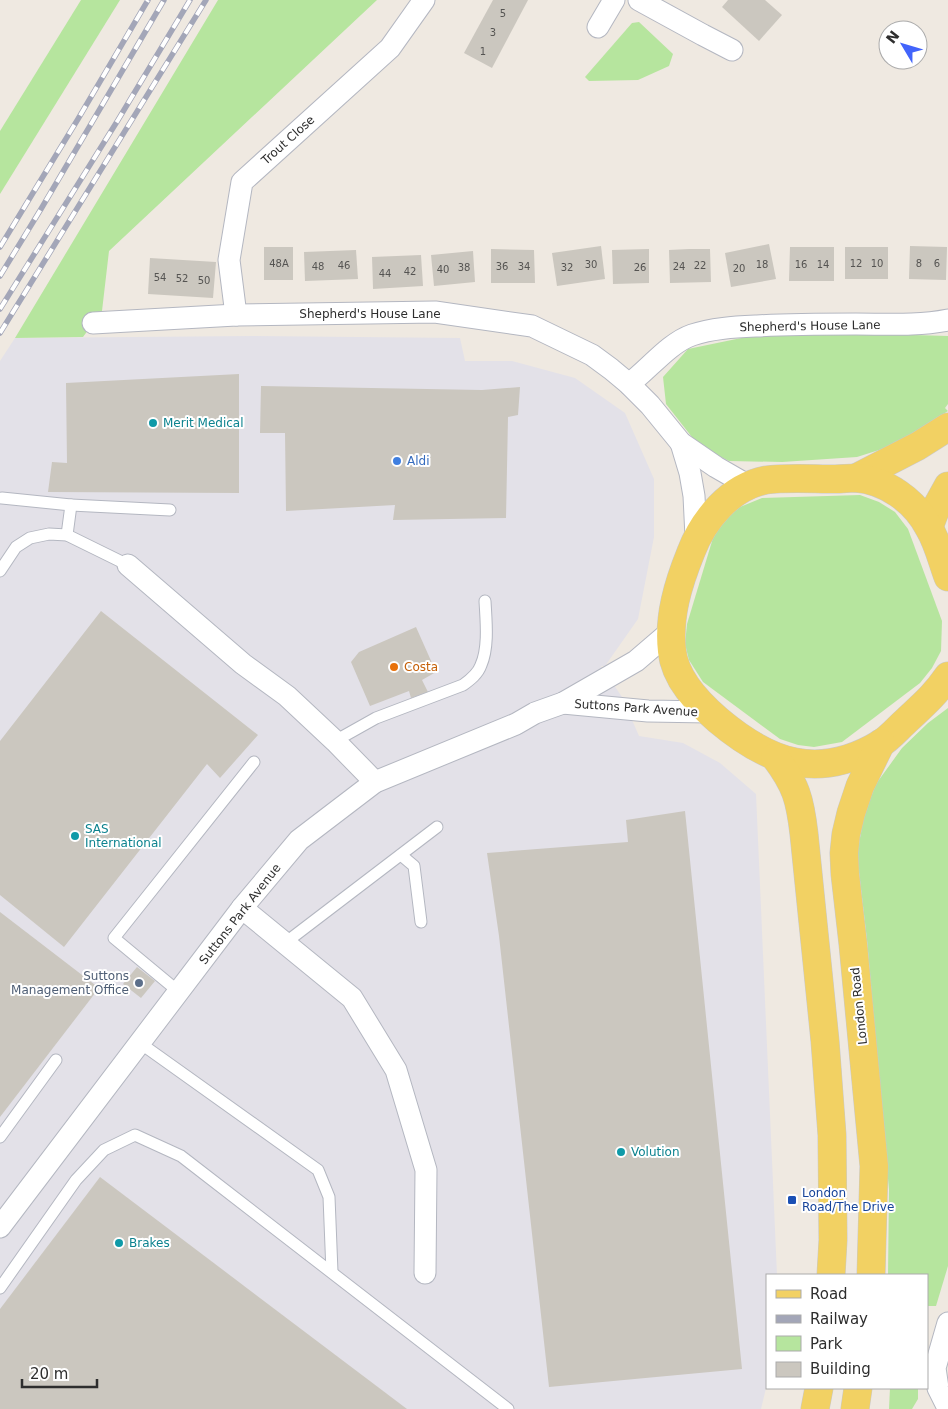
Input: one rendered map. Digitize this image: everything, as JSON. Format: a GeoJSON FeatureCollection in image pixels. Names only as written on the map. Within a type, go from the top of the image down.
{"type":"FeatureCollection","features":[{"type":"Feature","properties":{"kind":"main road"},"geometry":{"type":"LineString","coordinates":[[856,478],[918,446],[948,427]]}},
{"type":"Feature","properties":{"kind":"main road"},"geometry":{"type":"LineString","coordinates":[[944,685],[881,743],[845,759],[828,764],[795,763],[761,751],[709,712],[694,696],[676,666],[672,652],[671,631],[678,588],[696,537],[707,520],[723,504],[749,486],[766,480],[856,478],[887,487],[911,504],[929,527],[936,541],[948,577]]}},
{"type":"Feature","properties":{"kind":"main road"},"geometry":{"type":"LineString","coordinates":[[929,527],[937,506],[948,486]]}},
{"type":"Feature","properties":{"kind":"main road","name":"London Road"},"geometry":{"type":"LineString","coordinates":[[871,1274],[874,1166],[844,852],[851,813],[860,786],[881,743]]}},
{"type":"Feature","properties":{"kind":"main road"},"geometry":{"type":"LineString","coordinates":[[776,757],[791,778],[796,791],[803,826],[825,1041],[832,1135],[833,1240],[831,1274]]}},
{"type":"Feature","properties":{"kind":"main road"},"geometry":{"type":"LineString","coordinates":[[815,1409],[819,1389]]}},
{"type":"Feature","properties":{"kind":"main road"},"geometry":{"type":"LineString","coordinates":[[855,1409],[858,1389]]}},
{"type":"Feature","properties":{"kind":"street","name":"Trout Close"},"geometry":{"type":"LineString","coordinates":[[236,315],[229,260],[242,182],[390,48],[424,0]]}},
{"type":"Feature","properties":{"kind":"street"},"geometry":{"type":"LineString","coordinates":[[598,27],[614,0]]}},
{"type":"Feature","properties":{"kind":"street"},"geometry":{"type":"LineString","coordinates":[[639,0],[732,50]]}},
{"type":"Feature","properties":{"kind":"street","name":"Shepherd's House Lane"},"geometry":{"type":"LineString","coordinates":[[93,323],[236,315],[435,312],[532,326],[592,355],[612,369],[650,405],[681,444],[749,486]]}},
{"type":"Feature","properties":{"kind":"street","name":"Shepherd's House Lane"},"geometry":{"type":"LineString","coordinates":[[629,384],[671,347],[691,335],[708,331],[738,327],[802,324],[913,324],[948,320]]}},
{"type":"Feature","properties":{"kind":"street","name":"Shepherd's House Lane"},"geometry":{"type":"LineString","coordinates":[[681,444],[690,473],[694,496],[696,537]]}},
{"type":"Feature","properties":{"kind":"street"},"geometry":{"type":"LineString","coordinates":[[128,565],[243,664],[287,696],[375,782]]}},
{"type":"Feature","properties":{"kind":"street","name":"Suttons Park Avenue"},"geometry":{"type":"LineString","coordinates":[[0,1227],[242,908],[299,840],[375,782],[516,724],[534,713],[563,703],[636,660],[671,631]]}},
{"type":"Feature","properties":{"kind":"street","name":"Suttons Park Avenue"},"geometry":{"type":"LineString","coordinates":[[563,703],[648,711],[709,712]]}},
{"type":"Feature","properties":{"kind":"street"},"geometry":{"type":"LineString","coordinates":[[242,908],[352,998],[396,1070],[426,1170],[425,1273]]}},
{"type":"Feature","properties":{"kind":"street"},"geometry":{"type":"LineString","coordinates":[[944,1407],[938,1388],[935,1368],[948,1323]]}},
{"type":"Feature","properties":{"kind":"lane"},"geometry":{"type":"LineString","coordinates":[[2,498],[71,505],[170,510]]}},
{"type":"Feature","properties":{"kind":"lane"},"geometry":{"type":"LineString","coordinates":[[67,535],[71,505]]}},
{"type":"Feature","properties":{"kind":"lane"},"geometry":{"type":"LineString","coordinates":[[0,571],[16,547],[30,538],[49,534],[67,535],[128,565]]}},
{"type":"Feature","properties":{"kind":"lane"},"geometry":{"type":"LineString","coordinates":[[335,741],[376,718],[463,685],[474,676],[482,665],[486,643],[485,601]]}},
{"type":"Feature","properties":{"kind":"lane"},"geometry":{"type":"LineString","coordinates":[[179,992],[114,938],[254,762]]}},
{"type":"Feature","properties":{"kind":"lane"},"geometry":{"type":"LineString","coordinates":[[285,943],[437,827]]}},
{"type":"Feature","properties":{"kind":"lane"},"geometry":{"type":"LineString","coordinates":[[401,855],[414,866],[421,922]]}},
{"type":"Feature","properties":{"kind":"lane"},"geometry":{"type":"LineString","coordinates":[[140,1043],[318,1170],[329,1197],[332,1272]]}},
{"type":"Feature","properties":{"kind":"lane"},"geometry":{"type":"LineString","coordinates":[[0,1137],[56,1060]]}},
{"type":"Feature","properties":{"kind":"lane"},"geometry":{"type":"LineString","coordinates":[[0,1288],[76,1180],[104,1150],[135,1135],[182,1156],[508,1409]]}},
{"type":"Feature","properties":{"kind":"shaded area"},"geometry":{"type":"Polygon","coordinates":[[[253,336],[460,338],[465,361],[512,361],[575,378],[625,413],[654,479],[654,537],[638,619],[605,666],[601,666],[622,697],[639,736],[683,743],[720,763],[756,794],[777,1274],[766,1274],[766,1388],[761,1409],[0,1409],[0,361],[15,338],[253,336]]]}},
{"type":"Feature","properties":{"kind":"green space"},"geometry":{"type":"Polygon","coordinates":[[[81,0],[120,0],[0,194],[0,131],[81,0]]]}},
{"type":"Feature","properties":{"kind":"green space"},"geometry":{"type":"Polygon","coordinates":[[[218,0],[377,0],[109,251],[102,311],[83,337],[15,338],[218,0]]]}},
{"type":"Feature","properties":{"kind":"green space"},"geometry":{"type":"Polygon","coordinates":[[[639,22],[673,54],[669,66],[638,80],[589,81],[585,77],[632,23],[639,22]]]}},
{"type":"Feature","properties":{"kind":"green space"},"geometry":{"type":"Polygon","coordinates":[[[880,334],[948,336],[948,404],[945,408],[948,411],[898,444],[857,457],[782,462],[729,461],[699,446],[666,404],[663,377],[688,349],[751,336],[880,334]]]}},
{"type":"Feature","properties":{"kind":"green space"},"geometry":{"type":"Polygon","coordinates":[[[860,495],[879,502],[895,512],[908,529],[942,621],[941,651],[932,668],[920,683],[842,742],[814,747],[798,745],[780,739],[703,682],[689,660],[685,644],[687,624],[713,538],[724,520],[740,507],[762,498],[860,495]]]}},
{"type":"Feature","properties":{"kind":"green space"},"geometry":{"type":"Polygon","coordinates":[[[948,708],[948,1266],[936,1306],[928,1306],[928,1274],[888,1274],[889,1190],[867,940],[857,855],[864,815],[876,784],[902,748],[928,723],[948,708]]]}},
{"type":"Feature","properties":{"kind":"green space"},"geometry":{"type":"Polygon","coordinates":[[[890,1389],[918,1389],[918,1399],[912,1409],[889,1409],[890,1389]]]}},
{"type":"Feature","properties":{"kind":"building"},"geometry":{"type":"Polygon","coordinates":[[[493,0],[528,0],[492,68],[464,53],[493,0]]]}},
{"type":"Feature","properties":{"kind":"building"},"geometry":{"type":"Polygon","coordinates":[[[728,0],[765,0],[782,15],[759,41],[722,7],[728,0]]]}},
{"type":"Feature","properties":{"kind":"building"},"geometry":{"type":"Polygon","coordinates":[[[769,244],[776,279],[731,287],[725,253],[769,244]]]}},
{"type":"Feature","properties":{"kind":"building"},"geometry":{"type":"Polygon","coordinates":[[[601,246],[605,279],[557,286],[552,253],[601,246]]]}},
{"type":"Feature","properties":{"kind":"building"},"geometry":{"type":"Polygon","coordinates":[[[910,246],[947,247],[946,280],[909,279],[910,246]]]}},
{"type":"Feature","properties":{"kind":"building"},"geometry":{"type":"Polygon","coordinates":[[[264,247],[293,247],[293,280],[264,280],[264,247]]]}},
{"type":"Feature","properties":{"kind":"building"},"geometry":{"type":"Polygon","coordinates":[[[790,247],[834,247],[834,281],[789,281],[790,247]]]}},
{"type":"Feature","properties":{"kind":"building"},"geometry":{"type":"Polygon","coordinates":[[[845,247],[888,247],[888,279],[845,279],[845,247]]]}},
{"type":"Feature","properties":{"kind":"building"},"geometry":{"type":"Polygon","coordinates":[[[491,249],[534,250],[535,283],[491,283],[491,249]]]}},
{"type":"Feature","properties":{"kind":"building"},"geometry":{"type":"Polygon","coordinates":[[[649,249],[649,283],[613,284],[612,250],[649,249]]]}},
{"type":"Feature","properties":{"kind":"building"},"geometry":{"type":"Polygon","coordinates":[[[710,249],[711,282],[670,283],[669,250],[710,249]]]}},
{"type":"Feature","properties":{"kind":"building"},"geometry":{"type":"Polygon","coordinates":[[[356,250],[358,279],[305,281],[304,252],[356,250]]]}},
{"type":"Feature","properties":{"kind":"building"},"geometry":{"type":"Polygon","coordinates":[[[473,251],[475,282],[434,286],[431,255],[473,251]]]}},
{"type":"Feature","properties":{"kind":"building"},"geometry":{"type":"Polygon","coordinates":[[[421,255],[423,286],[373,289],[372,257],[421,255]]]}},
{"type":"Feature","properties":{"kind":"building"},"geometry":{"type":"Polygon","coordinates":[[[150,258],[216,262],[213,298],[148,294],[150,258]]]}},
{"type":"Feature","properties":{"kind":"building","name":"Merit Medical"},"geometry":{"type":"Polygon","coordinates":[[[239,374],[239,493],[48,492],[52,462],[67,463],[66,383],[239,374]]]}},
{"type":"Feature","properties":{"kind":"building","name":"Aldi"},"geometry":{"type":"Polygon","coordinates":[[[261,386],[482,390],[520,387],[518,415],[508,417],[506,518],[393,520],[395,505],[286,511],[285,433],[260,433],[261,386]]]}},
{"type":"Feature","properties":{"kind":"building","name":"SAS International"},"geometry":{"type":"Polygon","coordinates":[[[101,611],[258,735],[220,778],[207,764],[64,947],[0,895],[0,741],[101,611]]]}},
{"type":"Feature","properties":{"kind":"building","name":"Costa"},"geometry":{"type":"Polygon","coordinates":[[[416,627],[436,672],[422,680],[428,692],[411,698],[409,691],[370,706],[351,662],[359,652],[416,627]]]}},
{"type":"Feature","properties":{"kind":"building","name":"Volution"},"geometry":{"type":"Polygon","coordinates":[[[685,811],[742,1369],[549,1387],[499,936],[487,853],[628,842],[626,820],[685,811]]]}},
{"type":"Feature","properties":{"kind":"building"},"geometry":{"type":"Polygon","coordinates":[[[0,912],[99,988],[0,1117],[0,912]]]}},
{"type":"Feature","properties":{"kind":"building","name":"Suttons Management Office"},"geometry":{"type":"Polygon","coordinates":[[[137,967],[155,981],[141,998],[123,984],[137,967]]]}},
{"type":"Feature","properties":{"kind":"building","name":"Brakes"},"geometry":{"type":"Polygon","coordinates":[[[100,1177],[407,1409],[0,1409],[0,1309],[100,1177]]]}},
{"type":"Feature","properties":{"kind":"railway"},"geometry":{"type":"LineString","coordinates":[[0,247],[148,0]]}},
{"type":"Feature","properties":{"kind":"railway"},"geometry":{"type":"LineString","coordinates":[[0,276],[164,0]]}},
{"type":"Feature","properties":{"kind":"railway"},"geometry":{"type":"LineString","coordinates":[[0,309],[118,120],[190,0]]}},
{"type":"Feature","properties":{"kind":"railway"},"geometry":{"type":"LineString","coordinates":[[0,333],[206,0]]}},
{"type":"Feature","properties":{"kind":"place","name":"Merit Medical"},"geometry":{"type":"Point","coordinates":[153,423]}},
{"type":"Feature","properties":{"kind":"place","name":"Aldi"},"geometry":{"type":"Point","coordinates":[397,461]}},
{"type":"Feature","properties":{"kind":"place","name":"Costa"},"geometry":{"type":"Point","coordinates":[394,667]}},
{"type":"Feature","properties":{"kind":"place","name":"SAS International"},"geometry":{"type":"Point","coordinates":[75,836]}},
{"type":"Feature","properties":{"kind":"place","name":"Suttons Management Office"},"geometry":{"type":"Point","coordinates":[139,983]}},
{"type":"Feature","properties":{"kind":"place","name":"Volution"},"geometry":{"type":"Point","coordinates":[621,1152]}},
{"type":"Feature","properties":{"kind":"place","name":"London Road/The Drive"},"geometry":{"type":"Point","coordinates":[792,1200]}},
{"type":"Feature","properties":{"kind":"place","name":"Brakes"},"geometry":{"type":"Point","coordinates":[119,1243]}}]}
